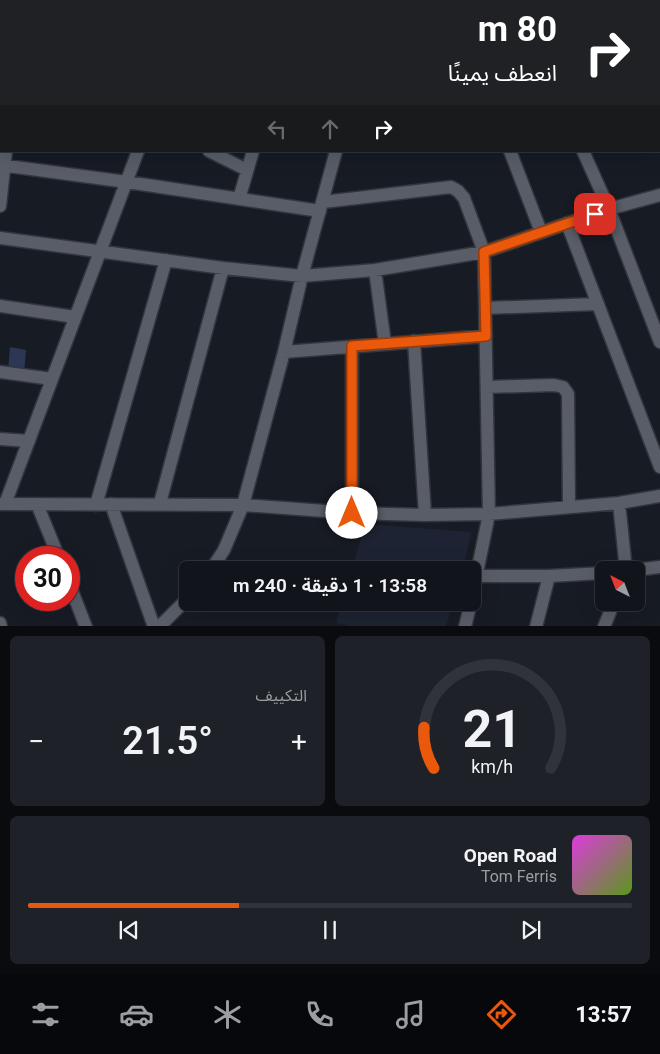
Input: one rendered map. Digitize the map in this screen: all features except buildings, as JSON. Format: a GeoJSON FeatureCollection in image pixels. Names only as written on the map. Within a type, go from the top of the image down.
{"type":"FeatureCollection","features":[{"type":"Feature","properties":{"kind":"street"},"geometry":{"type":"LineString","coordinates":[[0,206],[2,165],[6,152]]}},
{"type":"Feature","properties":{"kind":"street"},"geometry":{"type":"LineString","coordinates":[[138,152],[29,441],[3,504],[243,505],[352,513],[425,515],[489,514],[618,503],[660,496]]}},
{"type":"Feature","properties":{"kind":"street"},"geometry":{"type":"LineString","coordinates":[[211,152],[247,170]]}},
{"type":"Feature","properties":{"kind":"street"},"geometry":{"type":"LineString","coordinates":[[239,199],[253,152]]}},
{"type":"Feature","properties":{"kind":"street"},"geometry":{"type":"LineString","coordinates":[[217,561],[224,550],[243,505],[336,152]]}},
{"type":"Feature","properties":{"kind":"street"},"geometry":{"type":"LineString","coordinates":[[510,152],[541,232]]}},
{"type":"Feature","properties":{"kind":"street"},"geometry":{"type":"LineString","coordinates":[[582,152],[609,209],[660,342]]}},
{"type":"Feature","properties":{"kind":"street"},"geometry":{"type":"LineString","coordinates":[[2,165],[239,199],[322,206],[451,187],[458,191],[464,198],[484,252],[489,514],[481,561]]}},
{"type":"Feature","properties":{"kind":"street"},"geometry":{"type":"LineString","coordinates":[[0,238],[222,268],[302,276],[375,270],[484,252],[609,209],[660,195]]}},
{"type":"Feature","properties":{"kind":"street"},"geometry":{"type":"LineString","coordinates":[[567,223],[660,467]]}},
{"type":"Feature","properties":{"kind":"street"},"geometry":{"type":"LineString","coordinates":[[96,505],[166,260]]}},
{"type":"Feature","properties":{"kind":"street"},"geometry":{"type":"LineString","coordinates":[[160,504],[222,268]]}},
{"type":"Feature","properties":{"kind":"street"},"geometry":{"type":"LineString","coordinates":[[375,270],[385,344]]}},
{"type":"Feature","properties":{"kind":"street"},"geometry":{"type":"LineString","coordinates":[[485,308],[598,304]]}},
{"type":"Feature","properties":{"kind":"street"},"geometry":{"type":"LineString","coordinates":[[0,306],[75,317]]}},
{"type":"Feature","properties":{"kind":"street"},"geometry":{"type":"LineString","coordinates":[[284,352],[486,336]]}},
{"type":"Feature","properties":{"kind":"street"},"geometry":{"type":"LineString","coordinates":[[414,341],[425,515]]}},
{"type":"Feature","properties":{"kind":"street"},"geometry":{"type":"LineString","coordinates":[[352,346],[352,513]]}},
{"type":"Feature","properties":{"kind":"street"},"geometry":{"type":"LineString","coordinates":[[0,372],[52,379]]}},
{"type":"Feature","properties":{"kind":"street"},"geometry":{"type":"LineString","coordinates":[[487,387],[554,385],[563,387],[568,394],[569,507]]}},
{"type":"Feature","properties":{"kind":"street"},"geometry":{"type":"LineString","coordinates":[[0,439],[29,441]]}},
{"type":"Feature","properties":{"kind":"street"},"geometry":{"type":"LineString","coordinates":[[618,503],[625,561]]}},
{"type":"Feature","properties":{"kind":"street"},"geometry":{"type":"LineString","coordinates":[[37,504],[54,546]]}},
{"type":"Feature","properties":{"kind":"street"},"geometry":{"type":"LineString","coordinates":[[111,504],[154,626]]}},
{"type":"Feature","properties":{"kind":"street"},"geometry":{"type":"LineString","coordinates":[[645,569],[660,567]]}},
{"type":"Feature","properties":{"kind":"street"},"geometry":{"type":"LineString","coordinates":[[481,576],[549,576],[595,573]]}},
{"type":"Feature","properties":{"kind":"street"},"geometry":{"type":"LineString","coordinates":[[536,626],[549,576]]}},
{"type":"Feature","properties":{"kind":"street"},"geometry":{"type":"LineString","coordinates":[[159,626],[179,607]]}},
{"type":"Feature","properties":{"kind":"street"},"geometry":{"type":"LineString","coordinates":[[80,611],[86,626]]}},
{"type":"Feature","properties":{"kind":"street"},"geometry":{"type":"LineString","coordinates":[[466,626],[469,611]]}},
{"type":"Feature","properties":{"kind":"street"},"geometry":{"type":"LineString","coordinates":[[604,626],[610,611]]}},
{"type":"Feature","properties":{"kind":"shaded area"},"geometry":{"type":"Polygon","coordinates":[[[365,524],[472,532],[464,561],[355,561],[365,524]]]}},
{"type":"Feature","properties":{"kind":"shaded area"},"geometry":{"type":"Polygon","coordinates":[[[339,611],[451,611],[446,626],[349,626],[336,623],[339,611]]]}},
{"type":"Feature","properties":{"kind":"route"},"geometry":{"type":"LineString","coordinates":[[352,513],[352,346],[486,336],[484,252],[595,214]]}}]}
